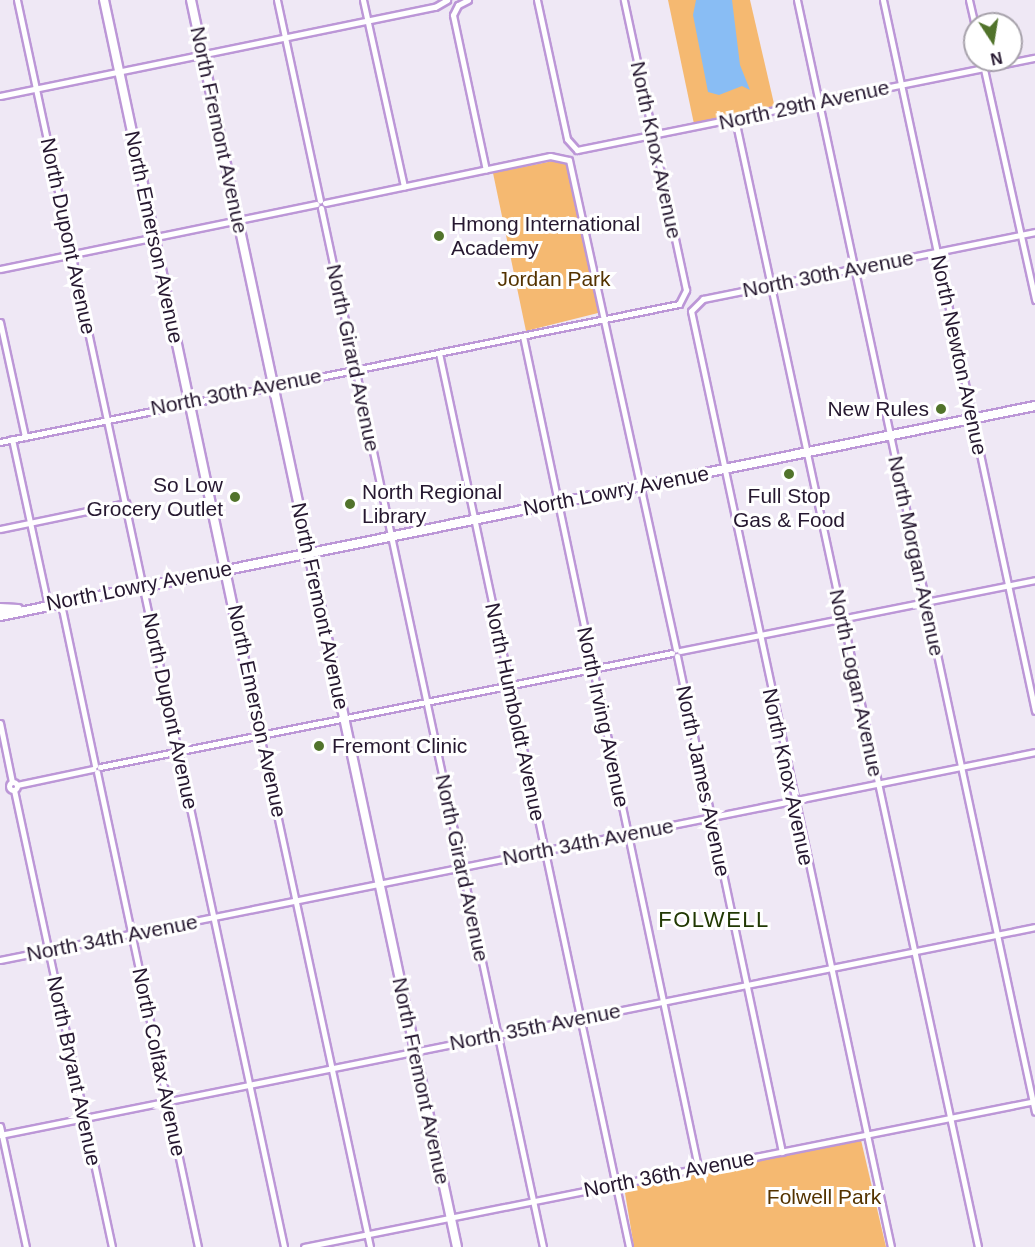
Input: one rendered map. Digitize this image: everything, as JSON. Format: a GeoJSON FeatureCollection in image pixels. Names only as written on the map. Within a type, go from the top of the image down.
{"type":"FeatureCollection","features":[{"type":"Feature","properties":{"kind":"street","name":"North Dupont Avenue"},"geometry":{"type":"LineString","coordinates":[[17,0],[284,1247]]}},
{"type":"Feature","properties":{"kind":"street","name":"North Emerson Avenue"},"geometry":{"type":"LineString","coordinates":[[104,0],[370,1247]]}},
{"type":"Feature","properties":{"kind":"street","name":"North Fremont Avenue"},"geometry":{"type":"LineString","coordinates":[[191,0],[456,1247]]}},
{"type":"Feature","properties":{"kind":"street","name":"North Girard Avenue"},"geometry":{"type":"LineString","coordinates":[[277,0],[543,1247]]}},
{"type":"Feature","properties":{"kind":"street"},"geometry":{"type":"LineString","coordinates":[[363,0],[404,187]]}},
{"type":"Feature","properties":{"kind":"street"},"geometry":{"type":"LineString","coordinates":[[0,96],[368,21],[447,0]]}},
{"type":"Feature","properties":{"kind":"street"},"geometry":{"type":"LineString","coordinates":[[0,269],[486,170],[456,7],[468,0]]}},
{"type":"Feature","properties":{"kind":"street","name":"North 29th Avenue"},"geometry":{"type":"LineString","coordinates":[[537,0],[573,148],[653,136],[965,72]]}},
{"type":"Feature","properties":{"kind":"street","name":"North Knox Avenue"},"geometry":{"type":"LineString","coordinates":[[624,0],[684,300]]}},
{"type":"Feature","properties":{"kind":"street","name":"North Morgan Avenue"},"geometry":{"type":"LineString","coordinates":[[797,0],[1035,1112]]}},
{"type":"Feature","properties":{"kind":"street","name":"North Newton Avenue"},"geometry":{"type":"LineString","coordinates":[[883,0],[1035,711]]}},
{"type":"Feature","properties":{"kind":"street"},"geometry":{"type":"LineString","coordinates":[[985,72],[1035,300]]}},
{"type":"Feature","properties":{"kind":"street","name":"North Logan Avenue"},"geometry":{"type":"LineString","coordinates":[[735,119],[912,951],[978,1247]]}},
{"type":"Feature","properties":{"kind":"street","name":"North James Avenue"},"geometry":{"type":"LineString","coordinates":[[486,170],[566,158],[606,320],[782,1152]]}},
{"type":"Feature","properties":{"kind":"street","name":"North 30th Avenue"},"geometry":{"type":"LineString","coordinates":[[693,306],[771,286],[1035,232]]}},
{"type":"Feature","properties":{"kind":"street","name":"North 30th Avenue"},"geometry":{"type":"LineString","coordinates":[[0,442],[190,401],[606,320],[684,300]]}},
{"type":"Feature","properties":{"kind":"street","name":"North Knox Avenue"},"geometry":{"type":"LineString","coordinates":[[693,306],[758,635],[891,1247]]}},
{"type":"Feature","properties":{"kind":"street"},"geometry":{"type":"LineString","coordinates":[[0,322],[25,437]]}},
{"type":"Feature","properties":{"kind":"street","name":"North Irving Avenue"},"geometry":{"type":"LineString","coordinates":[[523,336],[699,1167]]}},
{"type":"Feature","properties":{"kind":"street","name":"North Humboldt Avenue"},"geometry":{"type":"LineString","coordinates":[[440,353],[629,1247]]}},
{"type":"Feature","properties":{"kind":"street","name":"North Lowry Avenue"},"geometry":{"type":"LineString","coordinates":[[0,616],[20,610],[61,604],[1035,406]]}},
{"type":"Feature","properties":{"kind":"street"},"geometry":{"type":"LineString","coordinates":[[12,439],[48,605]]}},
{"type":"Feature","properties":{"kind":"street"},"geometry":{"type":"LineString","coordinates":[[0,529],[126,503]]}},
{"type":"Feature","properties":{"kind":"street"},"geometry":{"type":"LineString","coordinates":[[0,788],[1035,580]]}},
{"type":"Feature","properties":{"kind":"street","name":"North Colfax Avenue"},"geometry":{"type":"LineString","coordinates":[[61,604],[198,1247]]}},
{"type":"Feature","properties":{"kind":"street","name":"North Lowry Avenue"},"geometry":{"type":"LineString","coordinates":[[0,608],[20,610]]}},
{"type":"Feature","properties":{"kind":"street","name":"North Bryant Avenue"},"geometry":{"type":"LineString","coordinates":[[0,723],[112,1247]]}},
{"type":"Feature","properties":{"kind":"street","name":"North 34th Avenue"},"geometry":{"type":"LineString","coordinates":[[0,960],[1035,752]]}},
{"type":"Feature","properties":{"kind":"street","name":"North 35th Avenue"},"geometry":{"type":"LineString","coordinates":[[1,1135],[1035,927]]}},
{"type":"Feature","properties":{"kind":"street","name":"North 36th Avenue"},"geometry":{"type":"LineString","coordinates":[[304,1247],[1034,1101]]}},
{"type":"Feature","properties":{"kind":"street"},"geometry":{"type":"LineString","coordinates":[[0,1126],[26,1247]]}},
{"type":"Feature","properties":{"kind":"green space"},"geometry":{"type":"Polygon","coordinates":[[[668,0],[750,0],[775,108],[694,124],[668,0]]]}},
{"type":"Feature","properties":{"kind":"green space","name":"Jordan Park"},"geometry":{"type":"Polygon","coordinates":[[[558,160],[569,166],[602,312],[526,331],[493,173],[558,160]]]}},
{"type":"Feature","properties":{"kind":"green space","name":"Folwell Park"},"geometry":{"type":"Polygon","coordinates":[[[861,1140],[886,1247],[634,1247],[624,1187],[861,1140]]]}},
{"type":"Feature","properties":{"kind":"water"},"geometry":{"type":"Polygon","coordinates":[[[696,0],[732,0],[740,65],[750,90],[742,86],[719,95],[708,92],[693,15],[696,0]]]}},
{"type":"Feature","properties":{"kind":"place","name":"Hmong International Academy"},"geometry":{"type":"Point","coordinates":[439,236]}},
{"type":"Feature","properties":{"kind":"place","name":"New Rules"},"geometry":{"type":"Point","coordinates":[941,409]}},
{"type":"Feature","properties":{"kind":"place","name":"Full Stop Gas & Food"},"geometry":{"type":"Point","coordinates":[789,474]}},
{"type":"Feature","properties":{"kind":"place","name":"So Low Grocery Outlet"},"geometry":{"type":"Point","coordinates":[235,497]}},
{"type":"Feature","properties":{"kind":"place","name":"North Regional Library"},"geometry":{"type":"Point","coordinates":[350,504]}},
{"type":"Feature","properties":{"kind":"place","name":"Fremont Clinic"},"geometry":{"type":"Point","coordinates":[319,746]}},
{"type":"Feature","properties":{"kind":"district","name":"FOLWELL"},"geometry":{"type":"Point","coordinates":[714,920]}}]}
